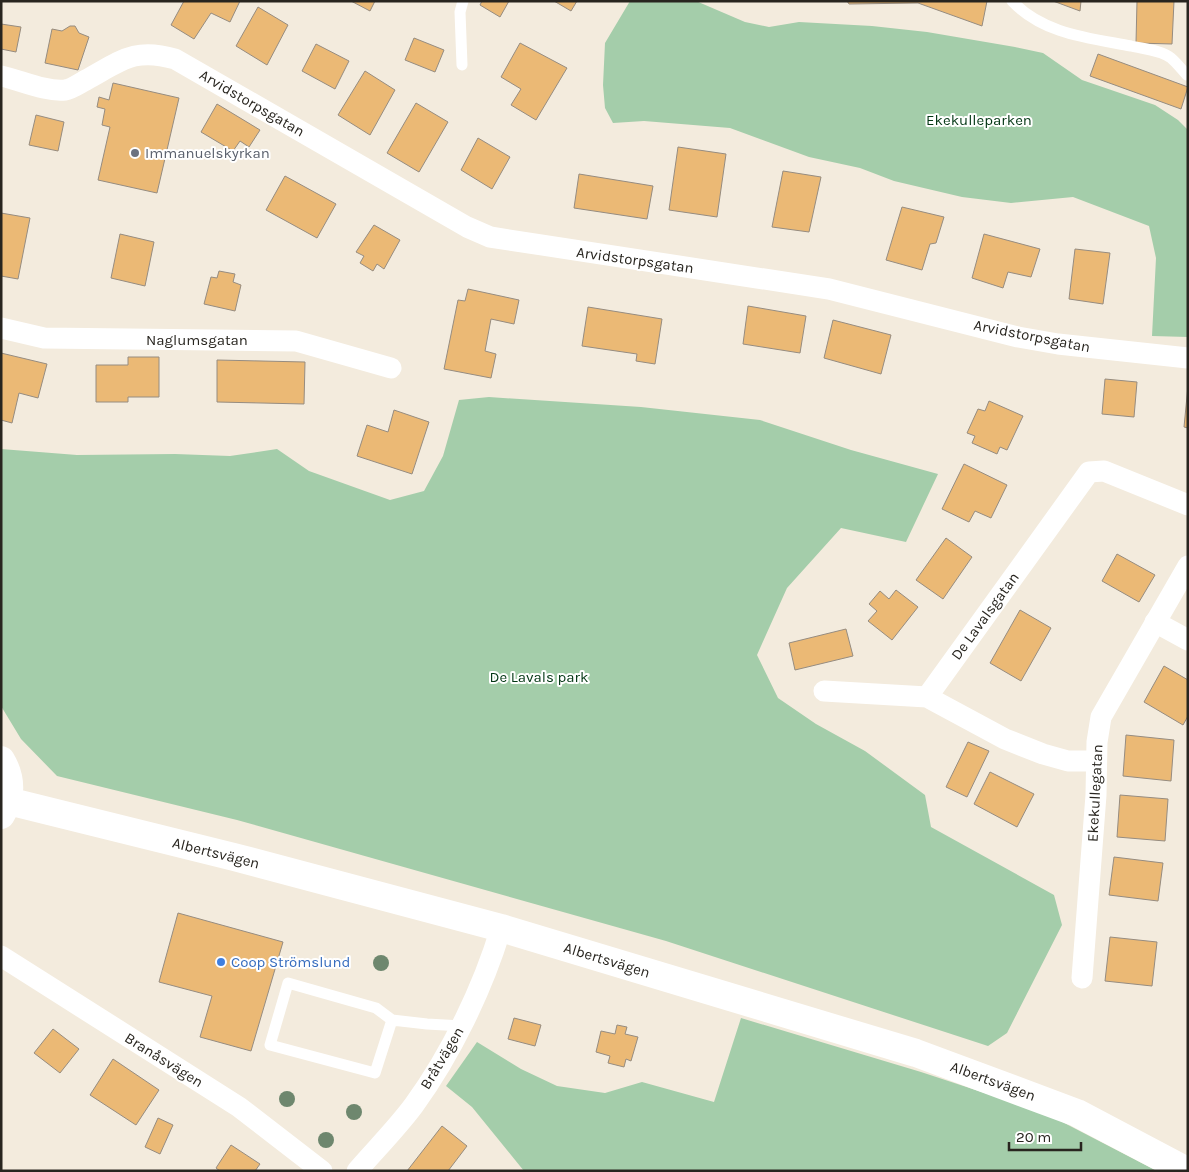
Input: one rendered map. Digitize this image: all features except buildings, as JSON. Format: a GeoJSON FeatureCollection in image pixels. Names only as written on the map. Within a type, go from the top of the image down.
{"type":"FeatureCollection","features":[{"type":"Feature","properties":{"kind":"street","name":"Arvidstorpsgatan"},"geometry":{"type":"LineString","coordinates":[[1,76],[54,89],[66,90],[123,60],[141,53],[155,53],[175,59],[467,227],[490,237],[829,289],[1018,337],[1058,344],[1188,358]]}},
{"type":"Feature","properties":{"kind":"street","name":"Naglumsgatan"},"geometry":{"type":"LineString","coordinates":[[1,328],[44,338],[296,341],[391,368]]}},
{"type":"Feature","properties":{"kind":"street","name":"De Lavalsgatan"},"geometry":{"type":"LineString","coordinates":[[927,697],[1089,472],[1104,471],[1188,505]]}},
{"type":"Feature","properties":{"kind":"street","name":"Ekekullegatan"},"geometry":{"type":"LineString","coordinates":[[1082,978],[1096,794],[1096,761],[1101,717],[1154,622],[1188,566]]}},
{"type":"Feature","properties":{"kind":"street"},"geometry":{"type":"LineString","coordinates":[[1154,622],[1188,640]]}},
{"type":"Feature","properties":{"kind":"street"},"geometry":{"type":"LineString","coordinates":[[824,691],[927,697],[1005,739],[1044,754],[1068,761],[1096,761]]}},
{"type":"Feature","properties":{"kind":"street"},"geometry":{"type":"LineString","coordinates":[[1,760],[9,782],[5,808]]}},
{"type":"Feature","properties":{"kind":"street","name":"Albertsvägen"},"geometry":{"type":"LineString","coordinates":[[5,808],[234,857],[501,928],[916,1053],[1077,1114],[1187,1171]]}},
{"type":"Feature","properties":{"kind":"street","name":"Bråtvägen"},"geometry":{"type":"LineString","coordinates":[[357,1171],[414,1105],[462,1026],[493,954],[501,928]]}},
{"type":"Feature","properties":{"kind":"street","name":"Branåsvägen"},"geometry":{"type":"LineString","coordinates":[[1,956],[239,1108],[322,1171]]}},
{"type":"Feature","properties":{"kind":"lane"},"geometry":{"type":"LineString","coordinates":[[462,65],[460,12],[463,1]]}},
{"type":"Feature","properties":{"kind":"lane"},"geometry":{"type":"LineString","coordinates":[[1012,1],[1024,14],[1053,28],[1083,38],[1150,50],[1171,58],[1187,75]]}},
{"type":"Feature","properties":{"kind":"lane"},"geometry":{"type":"LineString","coordinates":[[392,1020],[375,1073],[270,1045],[288,982],[376,1008],[392,1020],[462,1026]]}},
{"type":"Feature","properties":{"kind":"green space","name":"Ekekulleparken"},"geometry":{"type":"Polygon","coordinates":[[[630,1],[696,1],[745,22],[769,27],[799,22],[872,26],[927,32],[1015,47],[1043,53],[1082,80],[1155,105],[1178,120],[1188,130],[1188,337],[1152,336],[1156,258],[1149,226],[1073,197],[1011,203],[962,197],[894,181],[860,168],[809,157],[730,128],[644,121],[613,123],[605,108],[603,85],[605,43],[630,1]]]}},
{"type":"Feature","properties":{"kind":"green space","name":"De Lavals park"},"geometry":{"type":"Polygon","coordinates":[[[489,397],[641,407],[760,420],[851,450],[938,474],[906,542],[841,528],[787,588],[757,655],[778,698],[816,724],[865,751],[925,795],[931,827],[1054,895],[1062,925],[1007,1033],[988,1046],[666,941],[237,820],[57,776],[21,739],[1,706],[1,449],[77,455],[175,454],[230,456],[277,449],[309,471],[390,500],[424,491],[443,456],[459,400],[489,397]]]}},
{"type":"Feature","properties":{"kind":"green space"},"geometry":{"type":"Polygon","coordinates":[[[741,1018],[921,1072],[1045,1113],[1157,1171],[524,1171],[472,1107],[446,1086],[477,1042],[521,1069],[557,1086],[605,1093],[642,1082],[714,1102],[741,1018]]]}},
{"type":"Feature","properties":{"kind":"place","name":"Immanuelskyrkan"},"geometry":{"type":"Point","coordinates":[135,153]}},
{"type":"Feature","properties":{"kind":"place","name":"Coop Strömslund"},"geometry":{"type":"Point","coordinates":[221,962]}}]}
